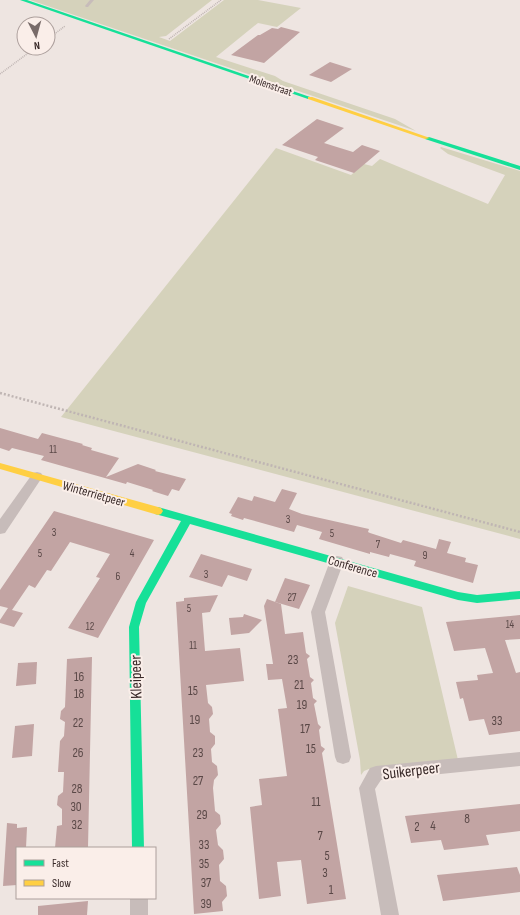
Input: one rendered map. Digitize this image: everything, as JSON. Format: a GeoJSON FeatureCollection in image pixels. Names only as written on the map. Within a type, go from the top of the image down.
{"type":"FeatureCollection","features":[{"type":"Feature","properties":{"kind":"street","name":"Molenstraat"},"geometry":{"type":"LineString","coordinates":[[22,0],[440,143],[520,168]]}},
{"type":"Feature","properties":{"kind":"street","name":"Winterrietpeer"},"geometry":{"type":"LineString","coordinates":[[0,466],[187,520]]}},
{"type":"Feature","properties":{"kind":"street"},"geometry":{"type":"LineString","coordinates":[[0,529],[37,476]]}},
{"type":"Feature","properties":{"kind":"street","name":"Conference"},"geometry":{"type":"LineString","coordinates":[[187,520],[458,596],[478,599],[520,595]]}},
{"type":"Feature","properties":{"kind":"street","name":"Kleipeer"},"geometry":{"type":"LineString","coordinates":[[138,847],[134,627],[141,602],[187,520]]}},
{"type":"Feature","properties":{"kind":"street"},"geometry":{"type":"LineString","coordinates":[[337,561],[318,612],[343,757]]}},
{"type":"Feature","properties":{"kind":"street","name":"Suikerpeer"},"geometry":{"type":"LineString","coordinates":[[390,915],[367,788],[376,773],[520,759]]}},
{"type":"Feature","properties":{"kind":"street"},"geometry":{"type":"LineString","coordinates":[[139,899],[139,915]]}},
{"type":"Feature","properties":{"kind":"lane"},"geometry":{"type":"LineString","coordinates":[[87,6],[92,0]]}},
{"type":"Feature","properties":{"kind":"path"},"geometry":{"type":"LineString","coordinates":[[156,45],[174,36],[220,0]]}},
{"type":"Feature","properties":{"kind":"path"},"geometry":{"type":"LineString","coordinates":[[56,33],[76,18]]}},
{"type":"Feature","properties":{"kind":"path"},"geometry":{"type":"LineString","coordinates":[[0,74],[24,56]]}},
{"type":"Feature","properties":{"kind":"path"},"geometry":{"type":"LineString","coordinates":[[0,393],[520,532]]}},
{"type":"Feature","properties":{"kind":"shaded area"},"geometry":{"type":"Polygon","coordinates":[[[30,0],[212,0],[166,36],[159,37],[170,41],[224,0],[258,0],[301,8],[277,27],[258,23],[216,57],[275,76],[283,81],[395,119],[416,131],[30,0]]]}},
{"type":"Feature","properties":{"kind":"shaded area"},"geometry":{"type":"Polygon","coordinates":[[[441,147],[520,171],[520,539],[61,417],[276,148],[351,175],[364,164],[372,166],[380,159],[488,204],[505,175],[448,154],[440,148],[441,147]]]}},
{"type":"Feature","properties":{"kind":"shaded area"},"geometry":{"type":"Polygon","coordinates":[[[348,586],[422,607],[458,760],[369,769],[364,771],[361,775],[360,760],[335,623],[348,586]]]}},
{"type":"Feature","properties":{"kind":"building"},"geometry":{"type":"Polygon","coordinates":[[[281,27],[300,32],[264,63],[231,55],[258,35],[272,28],[278,29],[281,27]]]}},
{"type":"Feature","properties":{"kind":"building"},"geometry":{"type":"Polygon","coordinates":[[[330,62],[352,69],[331,82],[309,75],[330,62]]]}},
{"type":"Feature","properties":{"kind":"building"},"geometry":{"type":"Polygon","coordinates":[[[317,119],[344,128],[324,143],[353,152],[362,145],[380,151],[354,173],[315,160],[318,157],[282,145],[317,119]]]}},
{"type":"Feature","properties":{"kind":"building"},"geometry":{"type":"Polygon","coordinates":[[[0,428],[38,439],[42,433],[83,444],[82,445],[92,448],[91,450],[119,458],[106,477],[138,464],[156,470],[155,471],[186,479],[179,491],[172,489],[168,496],[127,482],[126,484],[41,460],[44,456],[12,448],[9,451],[0,448],[0,428]]]}},
{"type":"Feature","properties":{"kind":"building"},"geometry":{"type":"Polygon","coordinates":[[[282,489],[297,493],[289,509],[302,514],[369,529],[368,532],[370,533],[401,543],[403,540],[436,549],[439,539],[451,542],[447,553],[466,558],[465,562],[478,565],[473,583],[414,566],[416,561],[390,554],[389,557],[370,552],[370,554],[319,539],[322,532],[297,525],[294,532],[244,518],[243,520],[231,516],[232,514],[229,513],[238,497],[252,501],[254,496],[275,502],[282,489]]]}},
{"type":"Feature","properties":{"kind":"building"},"geometry":{"type":"Polygon","coordinates":[[[54,511],[154,540],[98,638],[68,628],[100,578],[96,577],[110,554],[70,542],[51,571],[47,570],[35,588],[29,585],[12,610],[23,613],[14,627],[0,623],[0,620],[8,608],[0,606],[0,590],[54,511]]]}},
{"type":"Feature","properties":{"kind":"building"},"geometry":{"type":"Polygon","coordinates":[[[201,554],[252,569],[247,581],[228,575],[222,587],[189,577],[201,554]]]}},
{"type":"Feature","properties":{"kind":"building"},"geometry":{"type":"Polygon","coordinates":[[[285,578],[310,585],[299,609],[275,602],[285,578]]]}},
{"type":"Feature","properties":{"kind":"building"},"geometry":{"type":"Polygon","coordinates":[[[218,595],[210,612],[202,613],[205,651],[240,648],[244,681],[206,685],[208,703],[212,707],[213,714],[209,719],[210,732],[215,736],[215,744],[211,749],[212,762],[217,766],[218,775],[214,780],[213,788],[215,811],[220,815],[221,824],[216,830],[218,845],[223,850],[224,859],[219,865],[220,881],[226,886],[227,896],[222,902],[223,911],[194,914],[176,602],[184,601],[184,598],[218,595]]]}},
{"type":"Feature","properties":{"kind":"building"},"geometry":{"type":"Polygon","coordinates":[[[267,599],[281,604],[285,634],[303,632],[306,653],[310,656],[307,659],[310,677],[314,680],[311,683],[313,698],[317,701],[314,704],[318,724],[321,727],[319,730],[321,746],[325,749],[322,753],[346,899],[307,904],[301,860],[277,862],[281,896],[259,899],[250,807],[262,805],[259,779],[287,776],[278,709],[287,708],[282,679],[268,680],[266,664],[273,664],[264,606],[267,599]]]}},
{"type":"Feature","properties":{"kind":"building"},"geometry":{"type":"Polygon","coordinates":[[[244,614],[262,620],[249,633],[231,635],[229,618],[243,617],[244,614]]]}},
{"type":"Feature","properties":{"kind":"building"},"geometry":{"type":"Polygon","coordinates":[[[520,615],[520,639],[505,640],[516,673],[520,672],[520,731],[489,735],[484,719],[469,721],[463,698],[460,699],[456,682],[478,680],[477,675],[493,673],[485,648],[454,651],[446,622],[520,615]]]}},
{"type":"Feature","properties":{"kind":"building"},"geometry":{"type":"Polygon","coordinates":[[[92,657],[88,847],[55,847],[57,826],[62,825],[62,809],[57,805],[58,796],[63,792],[64,772],[58,772],[60,741],[64,736],[65,722],[60,719],[61,711],[65,707],[67,659],[92,657]]]}},
{"type":"Feature","properties":{"kind":"building"},"geometry":{"type":"Polygon","coordinates":[[[37,662],[36,684],[16,686],[18,663],[37,662]]]}},
{"type":"Feature","properties":{"kind":"building"},"geometry":{"type":"Polygon","coordinates":[[[34,724],[32,756],[12,758],[15,726],[34,724]]]}},
{"type":"Feature","properties":{"kind":"building"},"geometry":{"type":"Polygon","coordinates":[[[520,804],[520,831],[486,835],[489,845],[444,850],[441,840],[411,843],[405,816],[520,804]]]}},
{"type":"Feature","properties":{"kind":"building"},"geometry":{"type":"Polygon","coordinates":[[[7,823],[17,824],[17,828],[27,827],[26,847],[16,847],[16,885],[3,886],[7,823]]]}},
{"type":"Feature","properties":{"kind":"building"},"geometry":{"type":"Polygon","coordinates":[[[517,867],[520,875],[520,892],[443,901],[437,875],[517,867]]]}},
{"type":"Feature","properties":{"kind":"building"},"geometry":{"type":"Polygon","coordinates":[[[88,901],[87,915],[38,915],[38,906],[88,901]]]}},
{"type":"Feature","properties":{"kind":"traffic: fast"},"geometry":{"type":"LineString","coordinates":[[22,0],[310,98]]}},
{"type":"Feature","properties":{"kind":"traffic: fast"},"geometry":{"type":"LineString","coordinates":[[427,138],[520,168]]}},
{"type":"Feature","properties":{"kind":"traffic: fast"},"geometry":{"type":"LineString","coordinates":[[158,511],[458,596],[477,599],[520,595]]}},
{"type":"Feature","properties":{"kind":"traffic: fast"},"geometry":{"type":"LineString","coordinates":[[138,847],[134,627],[141,602],[187,520]]}},
{"type":"Feature","properties":{"kind":"traffic: slow"},"geometry":{"type":"LineString","coordinates":[[310,98],[427,138]]}},
{"type":"Feature","properties":{"kind":"traffic: slow"},"geometry":{"type":"LineString","coordinates":[[0,466],[158,511]]}}]}
